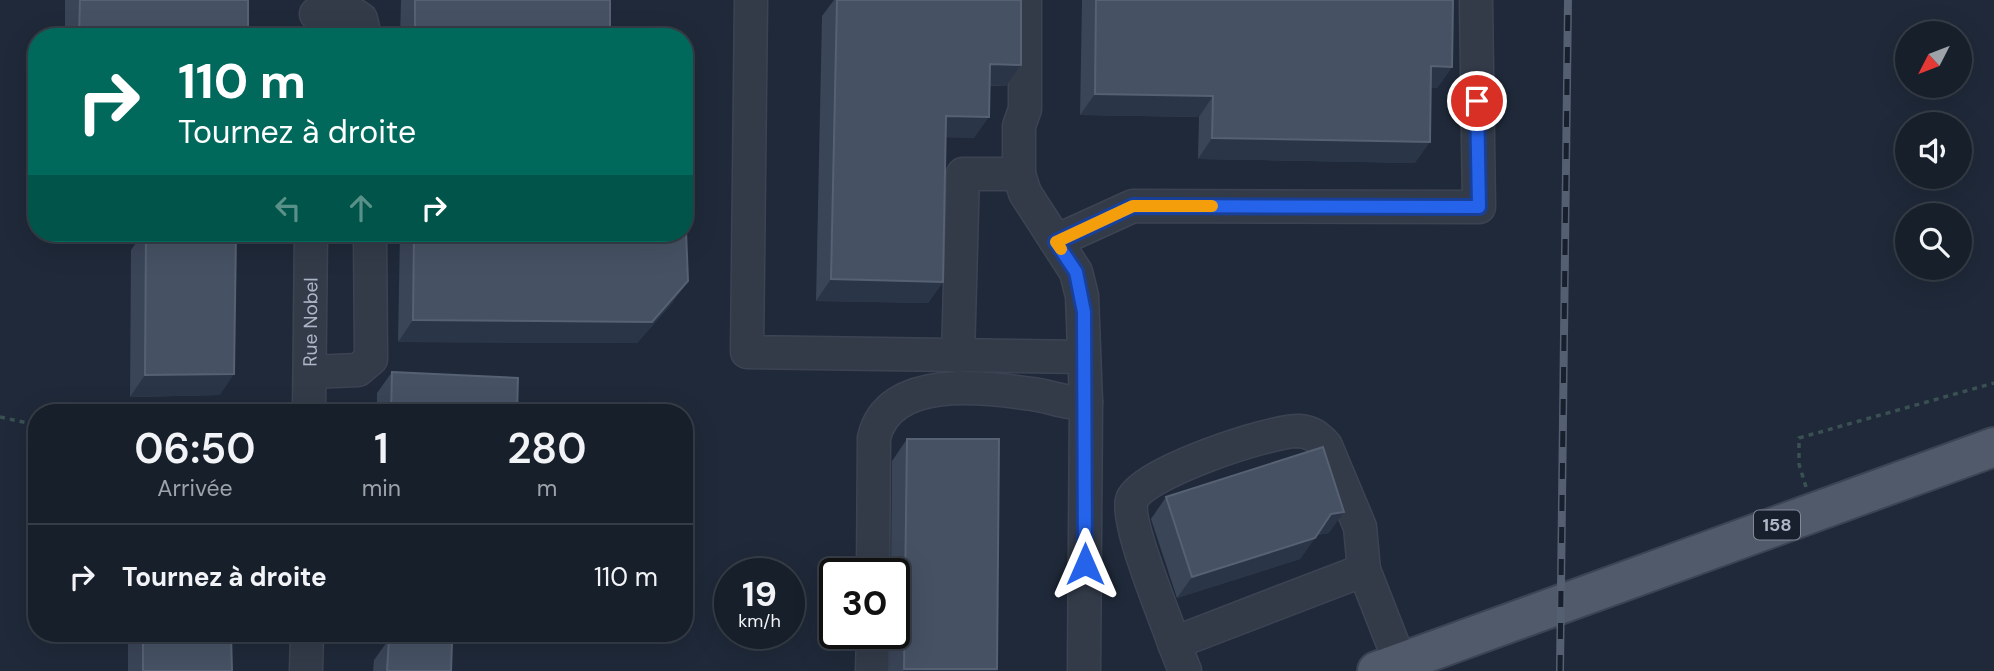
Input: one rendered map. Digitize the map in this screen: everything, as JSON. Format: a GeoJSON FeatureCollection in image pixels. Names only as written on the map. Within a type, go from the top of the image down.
{"type":"FeatureCollection","features":[{"type":"Feature","properties":{"kind":"main road","name":"158"},"geometry":{"type":"LineString","coordinates":[[1411,664],[1560,603],[1994,447]]}},
{"type":"Feature","properties":{"kind":"street"},"geometry":{"type":"LineString","coordinates":[[751,0],[747,352],[1084,357]]}},
{"type":"Feature","properties":{"kind":"street"},"geometry":{"type":"LineString","coordinates":[[1025,0],[1025,108],[1019,127],[1019,174],[1025,193],[1080,284],[1086,402],[1084,671]]}},
{"type":"Feature","properties":{"kind":"street"},"geometry":{"type":"LineString","coordinates":[[1056,242],[1133,206],[1479,207],[1476,0]]}},
{"type":"Feature","properties":{"kind":"street"},"geometry":{"type":"LineString","coordinates":[[316,17],[352,13],[360,19],[362,28]]}},
{"type":"Feature","properties":{"kind":"street"},"geometry":{"type":"LineString","coordinates":[[958,356],[963,174],[1019,174]]}},
{"type":"Feature","properties":{"kind":"street","name":"Rue Nobel"},"geometry":{"type":"LineString","coordinates":[[309,404],[312,242]]}},
{"type":"Feature","properties":{"kind":"street"},"geometry":{"type":"LineString","coordinates":[[310,372],[358,370],[372,359],[370,242]]}},
{"type":"Feature","properties":{"kind":"street"},"geometry":{"type":"LineString","coordinates":[[873,558],[874,438],[882,418],[906,398],[927,389],[946,388],[1031,393],[1074,404],[1086,402]]}},
{"type":"Feature","properties":{"kind":"street"},"geometry":{"type":"LineString","coordinates":[[1364,570],[1179,657],[1136,532],[1131,501],[1136,491],[1152,479],[1256,438],[1300,431],[1318,437],[1326,446],[1360,527],[1364,570],[1411,664]]}},
{"type":"Feature","properties":{"kind":"street"},"geometry":{"type":"LineString","coordinates":[[306,671],[307,642]]}},
{"type":"Feature","properties":{"kind":"street"},"geometry":{"type":"LineString","coordinates":[[872,671],[873,649]]}},
{"type":"Feature","properties":{"kind":"path"},"geometry":{"type":"LineString","coordinates":[[1814,512],[1799,464],[1798,438],[1994,383]]}},
{"type":"Feature","properties":{"kind":"path"},"geometry":{"type":"LineString","coordinates":[[0,417],[28,423]]}},
{"type":"Feature","properties":{"kind":"building"},"geometry":{"type":"Polygon","coordinates":[[[80,0],[248,0],[248,28],[79,28],[80,0]]]}},
{"type":"Feature","properties":{"kind":"building"},"geometry":{"type":"Polygon","coordinates":[[[415,0],[610,0],[610,28],[415,28],[415,0]]]}},
{"type":"Feature","properties":{"kind":"building"},"geometry":{"type":"Polygon","coordinates":[[[837,0],[1021,0],[1021,65],[990,64],[989,117],[946,116],[943,282],[831,279],[837,0]]]}},
{"type":"Feature","properties":{"kind":"building"},"geometry":{"type":"Polygon","coordinates":[[[1096,0],[1453,0],[1452,67],[1431,66],[1430,142],[1212,138],[1213,96],[1095,94],[1096,0]]]}},
{"type":"Feature","properties":{"kind":"building"},"geometry":{"type":"Polygon","coordinates":[[[146,242],[236,242],[234,374],[145,375],[146,242]]]}},
{"type":"Feature","properties":{"kind":"building"},"geometry":{"type":"Polygon","coordinates":[[[414,242],[686,242],[688,281],[652,322],[413,320],[414,242]]]}},
{"type":"Feature","properties":{"kind":"building"},"geometry":{"type":"Polygon","coordinates":[[[392,372],[518,378],[517,404],[391,404],[392,372]]]}},
{"type":"Feature","properties":{"kind":"building"},"geometry":{"type":"Polygon","coordinates":[[[907,439],[999,439],[997,669],[904,669],[904,649],[910,649],[910,558],[905,558],[907,439]]]}},
{"type":"Feature","properties":{"kind":"building"},"geometry":{"type":"Polygon","coordinates":[[[1323,447],[1344,512],[1331,514],[1315,538],[1192,577],[1166,497],[1323,447]]]}},
{"type":"Feature","properties":{"kind":"building"},"geometry":{"type":"Polygon","coordinates":[[[143,642],[231,642],[232,671],[143,671],[143,642]]]}},
{"type":"Feature","properties":{"kind":"building"},"geometry":{"type":"Polygon","coordinates":[[[389,642],[452,642],[451,671],[387,671],[389,642]]]}},
{"type":"Feature","properties":{"kind":"railway"},"geometry":{"type":"LineString","coordinates":[[1560,671],[1568,0]]}},
{"type":"Feature","properties":{"kind":"slow traffic"},"geometry":{"type":"LineString","coordinates":[[1061,249],[1056,242],[1122,209],[1133,206],[1212,206]]}},
{"type":"Feature","properties":{"kind":"route"},"geometry":{"type":"LineString","coordinates":[[1085,564],[1084,312],[1076,272],[1056,242],[1104,217],[1133,206],[1479,207],[1477,101]]}}]}
